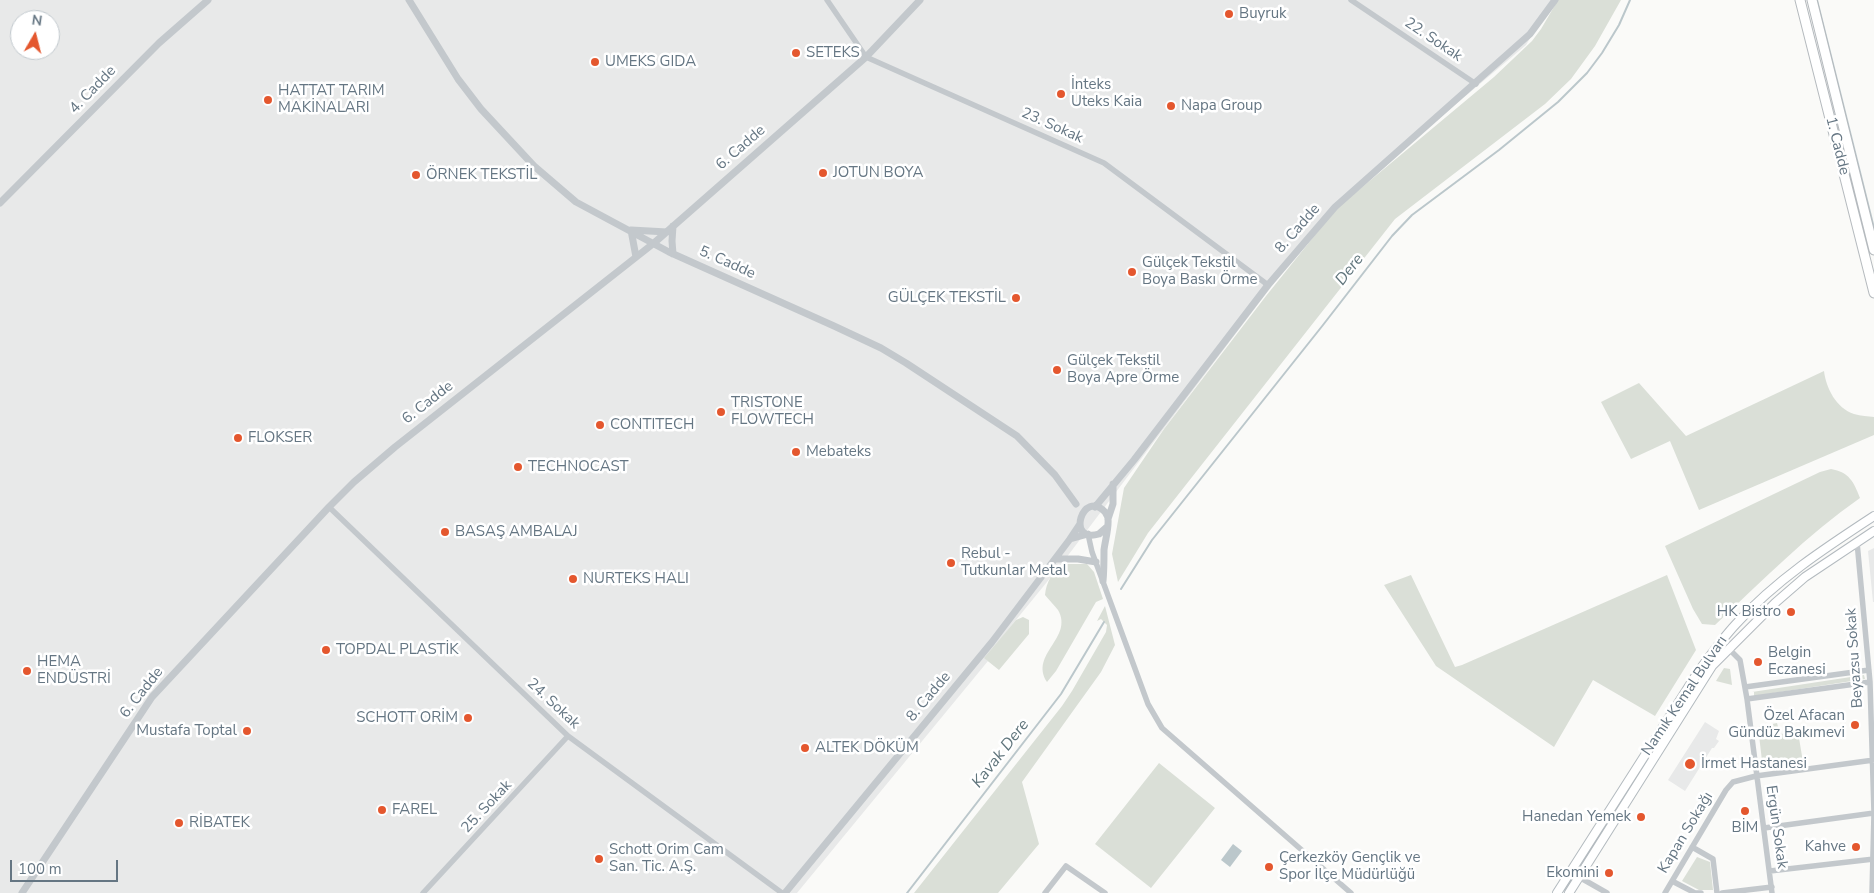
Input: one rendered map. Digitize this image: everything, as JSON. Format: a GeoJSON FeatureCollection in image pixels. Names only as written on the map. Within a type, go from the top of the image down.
{"type":"FeatureCollection","features":[{"type":"Feature","properties":{"kind":"main road","name":"1. Cadde"},"geometry":{"type":"LineString","coordinates":[[1800,0],[1874,293]]}},
{"type":"Feature","properties":{"kind":"main road","name":"1. Cadde"},"geometry":{"type":"LineString","coordinates":[[1812,0],[1874,250]]}},
{"type":"Feature","properties":{"kind":"main road","name":"Namık Kemal Bulvarı"},"geometry":{"type":"LineString","coordinates":[[1557,893],[1698,672],[1720,642],[1765,596],[1798,568],[1874,516]]}},
{"type":"Feature","properties":{"kind":"main road","name":"Namık Kemal Bulvarı"},"geometry":{"type":"LineString","coordinates":[[1569,893],[1712,666],[1775,603],[1805,577],[1874,531]]}},
{"type":"Feature","properties":{"kind":"main road"},"geometry":{"type":"LineString","coordinates":[[1798,568],[1805,577]]}},
{"type":"Feature","properties":{"kind":"main road"},"geometry":{"type":"LineString","coordinates":[[1720,642],[1729,649]]}},
{"type":"Feature","properties":{"kind":"street","name":"4. Cadde"},"geometry":{"type":"LineString","coordinates":[[0,203],[159,42],[208,0]]}},
{"type":"Feature","properties":{"kind":"street","name":"5. Cadde"},"geometry":{"type":"LineString","coordinates":[[409,0],[458,79],[481,109],[534,166],[576,202],[674,254],[834,326],[906,362],[1017,436],[1054,475],[1076,504]]}},
{"type":"Feature","properties":{"kind":"street"},"geometry":{"type":"LineString","coordinates":[[827,0],[866,57]]}},
{"type":"Feature","properties":{"kind":"street","name":"6. Cadde"},"geometry":{"type":"LineString","coordinates":[[22,893],[152,697],[354,482],[395,447],[667,232],[866,57],[920,0]]}},
{"type":"Feature","properties":{"kind":"street","name":"22. Sokak"},"geometry":{"type":"LineString","coordinates":[[1352,0],[1476,84]]}},
{"type":"Feature","properties":{"kind":"street","name":"8. Cadde"},"geometry":{"type":"LineString","coordinates":[[1095,507],[1268,285],[1334,207],[1476,84],[1530,34],[1555,0]]}},
{"type":"Feature","properties":{"kind":"street","name":"23. Sokak"},"geometry":{"type":"LineString","coordinates":[[866,57],[1104,163],[1268,285]]}},
{"type":"Feature","properties":{"kind":"street"},"geometry":{"type":"LineString","coordinates":[[673,226],[672,241],[674,254]]}},
{"type":"Feature","properties":{"kind":"street"},"geometry":{"type":"LineString","coordinates":[[636,257],[630,230],[667,232]]}},
{"type":"Feature","properties":{"kind":"street"},"geometry":{"type":"LineString","coordinates":[[1103,581],[1108,523],[1113,504],[1113,484]]}},
{"type":"Feature","properties":{"kind":"street"},"geometry":{"type":"LineString","coordinates":[[1076,504],[1086,509],[1095,507],[1105,512],[1108,523]]}},
{"type":"Feature","properties":{"kind":"street"},"geometry":{"type":"LineString","coordinates":[[1076,504],[1080,522],[1084,532],[1088,534],[1096,562],[1148,704],[1162,728],[1352,893]]}},
{"type":"Feature","properties":{"kind":"street","name":"24. Sokak"},"geometry":{"type":"LineString","coordinates":[[329,507],[568,736],[783,893]]}},
{"type":"Feature","properties":{"kind":"street"},"geometry":{"type":"LineString","coordinates":[[1080,522],[1086,509]]}},
{"type":"Feature","properties":{"kind":"street","name":"8. Cadde"},"geometry":{"type":"LineString","coordinates":[[783,893],[992,642],[1070,539],[1080,522]]}},
{"type":"Feature","properties":{"kind":"street"},"geometry":{"type":"LineString","coordinates":[[1070,539],[1088,534],[1099,534],[1108,523]]}},
{"type":"Feature","properties":{"kind":"street","name":"Beyazsu Sokak"},"geometry":{"type":"LineString","coordinates":[[1857,542],[1870,682],[1874,760],[1872,893]]}},
{"type":"Feature","properties":{"kind":"street"},"geometry":{"type":"LineString","coordinates":[[1055,559],[1078,559],[1096,562]]}},
{"type":"Feature","properties":{"kind":"street","name":"Ergün Sokak"},"geometry":{"type":"LineString","coordinates":[[1729,649],[1740,660],[1748,699],[1756,776],[1772,890]]}},
{"type":"Feature","properties":{"kind":"street"},"geometry":{"type":"LineString","coordinates":[[1745,688],[1869,670]]}},
{"type":"Feature","properties":{"kind":"street"},"geometry":{"type":"LineString","coordinates":[[1748,699],[1870,682]]}},
{"type":"Feature","properties":{"kind":"street","name":"25. Sokak"},"geometry":{"type":"LineString","coordinates":[[423,893],[568,736]]}},
{"type":"Feature","properties":{"kind":"street","name":"Kapan Sokağı"},"geometry":{"type":"LineString","coordinates":[[1665,893],[1692,846],[1733,782],[1756,776],[1874,760]]}},
{"type":"Feature","properties":{"kind":"street"},"geometry":{"type":"LineString","coordinates":[[1764,828],[1874,813]]}},
{"type":"Feature","properties":{"kind":"street"},"geometry":{"type":"LineString","coordinates":[[1692,846],[1712,858],[1717,893]]}},
{"type":"Feature","properties":{"kind":"street"},"geometry":{"type":"LineString","coordinates":[[1770,871],[1874,859]]}},
{"type":"Feature","properties":{"kind":"street"},"geometry":{"type":"LineString","coordinates":[[1045,893],[1066,866],[1105,893]]}},
{"type":"Feature","properties":{"kind":"street"},"geometry":{"type":"LineString","coordinates":[[1580,877],[1607,893]]}},
{"type":"Feature","properties":{"kind":"street"},"geometry":{"type":"LineString","coordinates":[[1672,881],[1695,893],[1701,893]]}},
{"type":"Feature","properties":{"kind":"street"},"geometry":{"type":"LineString","coordinates":[[1722,893],[1772,890]]}},
{"type":"Feature","properties":{"kind":"shaded area"},"geometry":{"type":"Polygon","coordinates":[[[0,0],[1553,0],[1526,45],[1333,208],[1060,566],[985,658],[988,661],[797,893],[0,893],[0,0]]]}},
{"type":"Feature","properties":{"kind":"shaded area"},"geometry":{"type":"Polygon","coordinates":[[[1558,0],[1621,0],[1595,46],[1571,79],[1545,104],[1395,219],[1148,533],[1118,582],[1112,554],[1124,488],[1164,429],[1266,296],[1336,209],[1494,77],[1532,41],[1558,0]]]}},
{"type":"Feature","properties":{"kind":"shaded area"},"geometry":{"type":"Polygon","coordinates":[[[1824,371],[1833,397],[1842,407],[1854,414],[1874,417],[1874,435],[1699,510],[1670,441],[1631,459],[1601,402],[1639,383],[1686,436],[1824,371]]]}},
{"type":"Feature","properties":{"kind":"shaded area"},"geometry":{"type":"Polygon","coordinates":[[[1831,469],[1847,475],[1860,498],[1803,543],[1715,625],[1702,624],[1693,609],[1665,546],[1820,472],[1831,469]]]}},
{"type":"Feature","properties":{"kind":"shaded area"},"geometry":{"type":"Polygon","coordinates":[[[1874,548],[1874,602],[1873,602],[1868,551],[1874,548]]]}},
{"type":"Feature","properties":{"kind":"shaded area"},"geometry":{"type":"Polygon","coordinates":[[[1064,564],[1087,564],[1094,572],[1103,599],[1096,602],[1056,671],[1047,682],[1043,672],[1043,663],[1057,638],[1061,620],[1058,610],[1045,595],[1053,573],[1064,564]]]}},
{"type":"Feature","properties":{"kind":"shaded area"},"geometry":{"type":"Polygon","coordinates":[[[1411,575],[1455,667],[1667,575],[1696,650],[1655,716],[1593,680],[1554,747],[1436,666],[1384,585],[1411,575]]]}},
{"type":"Feature","properties":{"kind":"shaded area"},"geometry":{"type":"Polygon","coordinates":[[[1105,606],[1115,645],[1101,672],[1022,782],[1039,844],[998,893],[914,893],[1072,691],[1106,632],[1107,625],[1101,619],[1097,621],[1105,606]]]}},
{"type":"Feature","properties":{"kind":"shaded area"},"geometry":{"type":"Polygon","coordinates":[[[1023,617],[1029,620],[1029,634],[999,670],[984,658],[1016,620],[1023,617]]]}},
{"type":"Feature","properties":{"kind":"shaded area"},"geometry":{"type":"Polygon","coordinates":[[[1724,668],[1730,669],[1732,685],[1716,681],[1724,668]]]}},
{"type":"Feature","properties":{"kind":"shaded area"},"geometry":{"type":"Polygon","coordinates":[[[1864,675],[1865,679],[1754,696],[1754,692],[1752,692],[1864,675]]]}},
{"type":"Feature","properties":{"kind":"shaded area","name":"İrmet Hastanesi"},"geometry":{"type":"Polygon","coordinates":[[[1705,722],[1719,731],[1716,739],[1719,741],[1712,748],[1685,791],[1668,780],[1705,722]]]}},
{"type":"Feature","properties":{"kind":"shaded area"},"geometry":{"type":"Polygon","coordinates":[[[1777,723],[1780,734],[1798,732],[1803,762],[1763,769],[1758,727],[1777,723]]]}},
{"type":"Feature","properties":{"kind":"shaded area"},"geometry":{"type":"Polygon","coordinates":[[[1159,763],[1215,808],[1151,888],[1095,844],[1159,763]]]}},
{"type":"Feature","properties":{"kind":"shaded area"},"geometry":{"type":"Polygon","coordinates":[[[1233,844],[1242,851],[1230,867],[1221,860],[1233,844]]]}},
{"type":"Feature","properties":{"kind":"shaded area"},"geometry":{"type":"Polygon","coordinates":[[[1697,857],[1710,862],[1713,890],[1699,890],[1682,881],[1697,857]]]}},
{"type":"Feature","properties":{"kind":"waterway","name":"Dere"},"geometry":{"type":"LineString","coordinates":[[1121,589],[1152,540],[1392,236],[1412,215],[1499,150],[1558,102],[1587,73],[1602,53],[1619,25],[1630,0]]}},
{"type":"Feature","properties":{"kind":"waterway"},"geometry":{"type":"LineString","coordinates":[[1817,0],[1874,228]]}},
{"type":"Feature","properties":{"kind":"waterway","name":"Kavak Dere"},"geometry":{"type":"LineString","coordinates":[[907,893],[1061,694],[1104,622]]}},
{"type":"Feature","properties":{"kind":"place","name":"Buyruk"},"geometry":{"type":"Point","coordinates":[1229,14]}},
{"type":"Feature","properties":{"kind":"place","name":"SETEKS"},"geometry":{"type":"Point","coordinates":[796,53]}},
{"type":"Feature","properties":{"kind":"place","name":"UMEKS GIDA"},"geometry":{"type":"Point","coordinates":[595,62]}},
{"type":"Feature","properties":{"kind":"place","name":"İnteks Uteks Kaia"},"geometry":{"type":"Point","coordinates":[1061,94]}},
{"type":"Feature","properties":{"kind":"place","name":"HATTAT TARIM MAKİNALARI"},"geometry":{"type":"Point","coordinates":[268,100]}},
{"type":"Feature","properties":{"kind":"place","name":"Napa Group"},"geometry":{"type":"Point","coordinates":[1171,106]}},
{"type":"Feature","properties":{"kind":"place","name":"JOTUN BOYA"},"geometry":{"type":"Point","coordinates":[823,173]}},
{"type":"Feature","properties":{"kind":"place","name":"ÖRNEK TEKSTİL"},"geometry":{"type":"Point","coordinates":[416,175]}},
{"type":"Feature","properties":{"kind":"place","name":"Gülçek Tekstil Boya Baskı Örme"},"geometry":{"type":"Point","coordinates":[1132,272]}},
{"type":"Feature","properties":{"kind":"place","name":"GÜLÇEK TEKSTİL"},"geometry":{"type":"Point","coordinates":[1016,298]}},
{"type":"Feature","properties":{"kind":"place","name":"Gülçek Tekstil Boya Apre Örme"},"geometry":{"type":"Point","coordinates":[1057,370]}},
{"type":"Feature","properties":{"kind":"place","name":"TRISTONE FLOWTECH"},"geometry":{"type":"Point","coordinates":[721,412]}},
{"type":"Feature","properties":{"kind":"place","name":"CONTITECH"},"geometry":{"type":"Point","coordinates":[600,425]}},
{"type":"Feature","properties":{"kind":"place","name":"FLOKSER"},"geometry":{"type":"Point","coordinates":[238,438]}},
{"type":"Feature","properties":{"kind":"place","name":"Mebateks"},"geometry":{"type":"Point","coordinates":[796,452]}},
{"type":"Feature","properties":{"kind":"place","name":"TECHNOCAST"},"geometry":{"type":"Point","coordinates":[518,467]}},
{"type":"Feature","properties":{"kind":"place","name":"BASAŞ AMBALAJ"},"geometry":{"type":"Point","coordinates":[445,532]}},
{"type":"Feature","properties":{"kind":"place","name":"Rebul - Tutkunlar Metal"},"geometry":{"type":"Point","coordinates":[951,563]}},
{"type":"Feature","properties":{"kind":"place","name":"NURTEKS HALI"},"geometry":{"type":"Point","coordinates":[573,579]}},
{"type":"Feature","properties":{"kind":"place","name":"HK Bistro"},"geometry":{"type":"Point","coordinates":[1791,612]}},
{"type":"Feature","properties":{"kind":"place","name":"TOPDAL PLASTİK"},"geometry":{"type":"Point","coordinates":[326,650]}},
{"type":"Feature","properties":{"kind":"place","name":"Belgin Eczanesi"},"geometry":{"type":"Point","coordinates":[1758,662]}},
{"type":"Feature","properties":{"kind":"place","name":"HEMA ENDÜSTRİ"},"geometry":{"type":"Point","coordinates":[27,671]}},
{"type":"Feature","properties":{"kind":"place","name":"SCHOTT ORİM"},"geometry":{"type":"Point","coordinates":[468,718]}},
{"type":"Feature","properties":{"kind":"place","name":"Özel Afacan Gündüz Bakımevi"},"geometry":{"type":"Point","coordinates":[1855,725]}},
{"type":"Feature","properties":{"kind":"place","name":"Mustafa Toptal"},"geometry":{"type":"Point","coordinates":[247,731]}},
{"type":"Feature","properties":{"kind":"place","name":"ALTEK DÖKÜM"},"geometry":{"type":"Point","coordinates":[805,748]}},
{"type":"Feature","properties":{"kind":"place","name":"İrmet Hastanesi"},"geometry":{"type":"Point","coordinates":[1690,764]}},
{"type":"Feature","properties":{"kind":"place","name":"FAREL"},"geometry":{"type":"Point","coordinates":[382,810]}},
{"type":"Feature","properties":{"kind":"place","name":"BİM"},"geometry":{"type":"Point","coordinates":[1745,811]}},
{"type":"Feature","properties":{"kind":"place","name":"Hanedan Yemek"},"geometry":{"type":"Point","coordinates":[1641,817]}},
{"type":"Feature","properties":{"kind":"place","name":"RİBATEK"},"geometry":{"type":"Point","coordinates":[179,823]}},
{"type":"Feature","properties":{"kind":"place","name":"Kahve"},"geometry":{"type":"Point","coordinates":[1856,847]}},
{"type":"Feature","properties":{"kind":"place","name":"Schott Orim Cam San. Tic. A.Ş."},"geometry":{"type":"Point","coordinates":[599,859]}},
{"type":"Feature","properties":{"kind":"place","name":"Çerkezköy Gençlik ve Spor İlçe Müdürlüğü"},"geometry":{"type":"Point","coordinates":[1269,867]}},
{"type":"Feature","properties":{"kind":"place","name":"Ekomini"},"geometry":{"type":"Point","coordinates":[1609,873]}}]}
